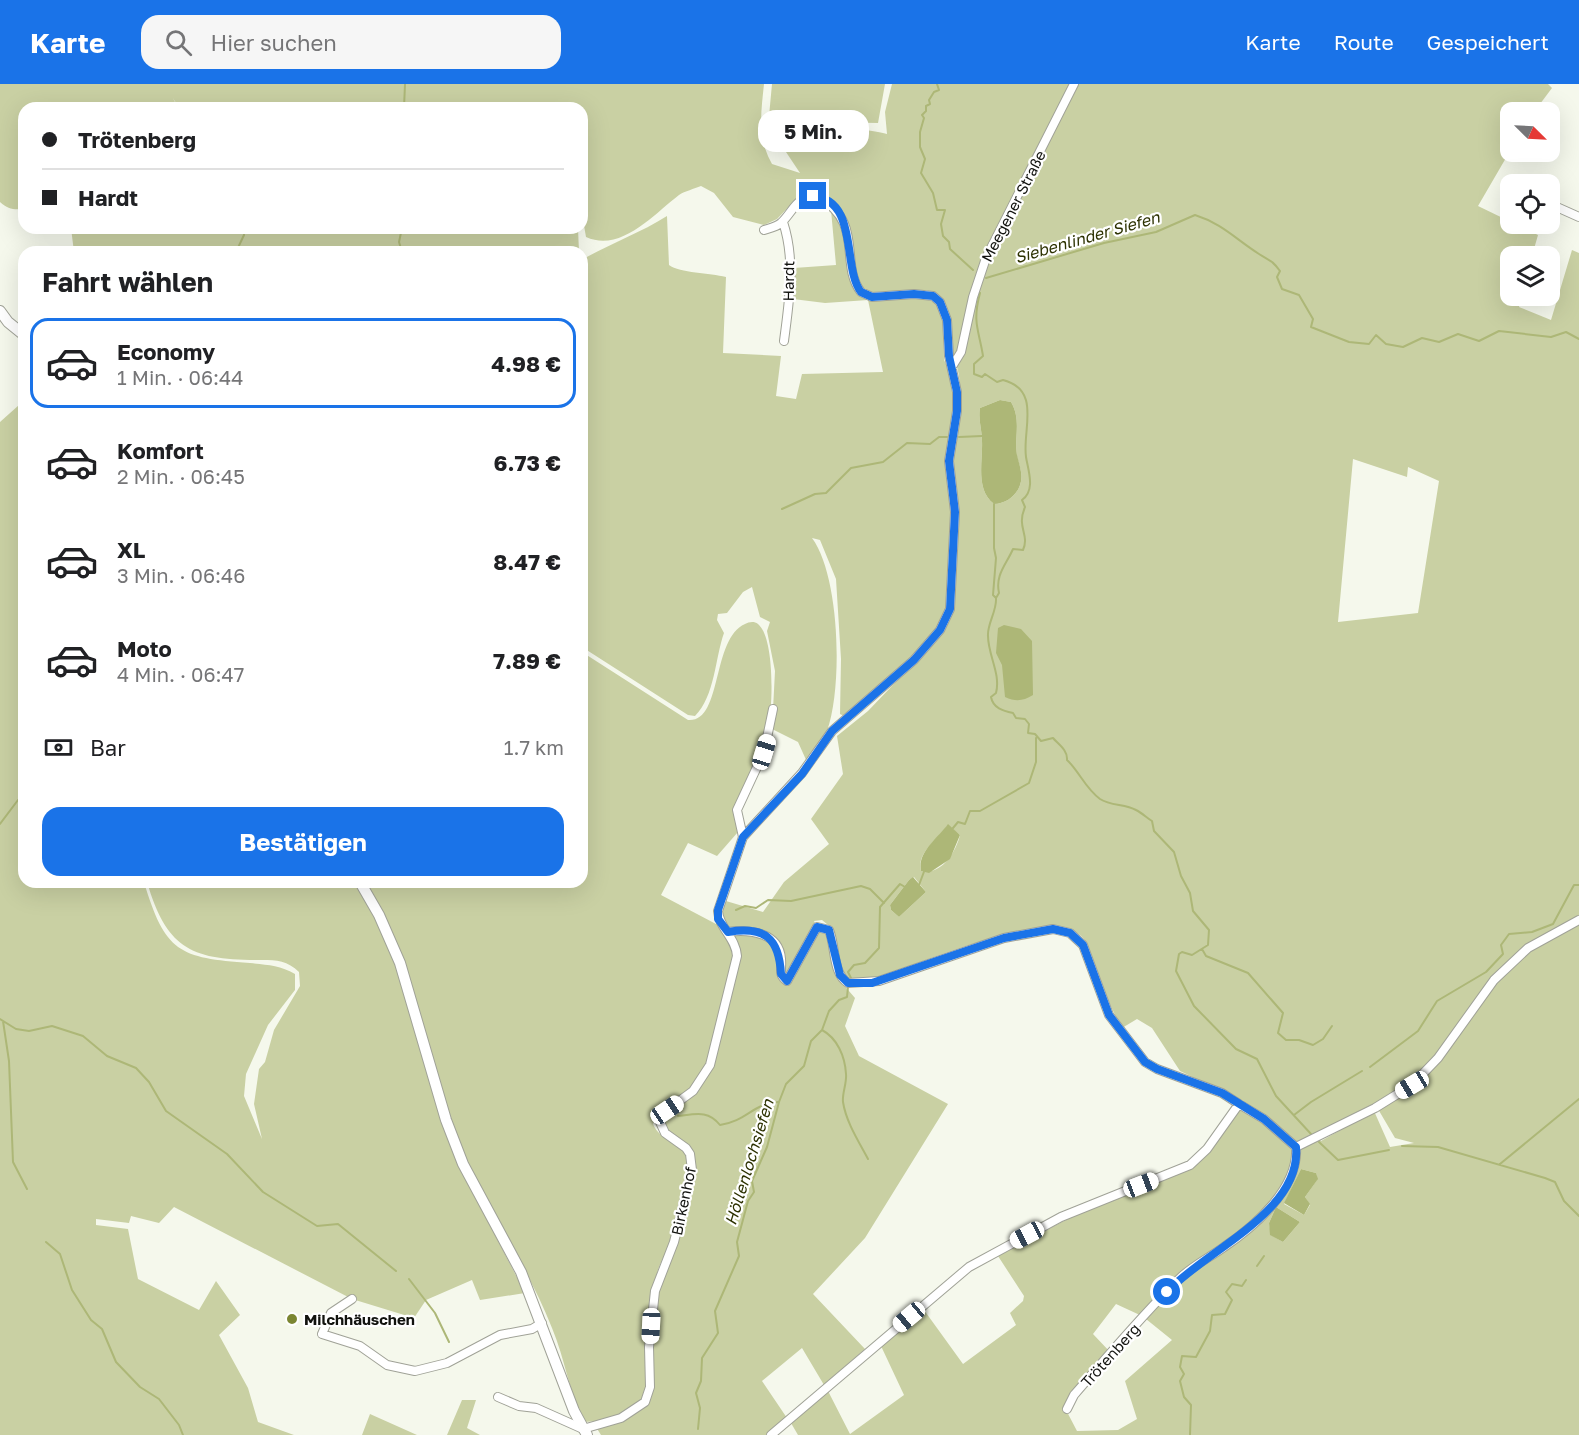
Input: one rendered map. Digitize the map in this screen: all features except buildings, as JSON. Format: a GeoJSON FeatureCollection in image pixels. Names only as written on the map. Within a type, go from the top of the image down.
{"type":"FeatureCollection","features":[{"type":"Feature","properties":{"kind":"street","name":"Meegener Straße"},"geometry":{"type":"LineString","coordinates":[[952,365],[962,352],[973,297],[986,258],[1074,84]]}},
{"type":"Feature","properties":{"kind":"street"},"geometry":{"type":"LineString","coordinates":[[764,230],[783,222],[799,200],[813,196],[825,201],[843,222],[855,279],[861,292],[872,297],[922,294],[933,296],[940,302],[947,320],[949,356],[952,365]]}},
{"type":"Feature","properties":{"kind":"street"},"geometry":{"type":"LineString","coordinates":[[1560,208],[1579,217]]}},
{"type":"Feature","properties":{"kind":"street","name":"Hardt"},"geometry":{"type":"LineString","coordinates":[[783,222],[787,234],[791,281],[784,341]]}},
{"type":"Feature","properties":{"kind":"street"},"geometry":{"type":"LineString","coordinates":[[0,311],[18,330]]}},
{"type":"Feature","properties":{"kind":"street","name":"Birkenhof"},"geometry":{"type":"LineString","coordinates":[[585,1432],[634,1412],[642,1407],[648,1395],[653,1303],[658,1280],[674,1242],[692,1162],[686,1148],[665,1133],[660,1122],[667,1110],[693,1091],[710,1065],[737,956],[737,948],[718,919],[718,910],[743,837],[802,774],[832,731],[914,660],[946,620],[952,595],[955,520],[949,461],[957,411],[952,365]]}},
{"type":"Feature","properties":{"kind":"street","name":"Birkenhof"},"geometry":{"type":"LineString","coordinates":[[743,837],[737,810],[764,752],[773,709]]}},
{"type":"Feature","properties":{"kind":"street"},"geometry":{"type":"LineString","coordinates":[[363,888],[379,915],[400,963],[446,1120],[463,1164],[521,1272],[585,1432]]}},
{"type":"Feature","properties":{"kind":"street"},"geometry":{"type":"LineString","coordinates":[[728,932],[748,930],[769,937],[779,951],[781,974],[787,981],[817,927],[824,927],[829,930],[833,938],[840,975],[848,983],[879,981],[994,940],[1053,929],[1070,933],[1083,945],[1109,1015],[1141,1058],[1157,1069],[1204,1086],[1239,1104],[1264,1119],[1296,1147],[1375,1108],[1412,1085],[1438,1058],[1494,980],[1528,948],[1579,920]]}},
{"type":"Feature","properties":{"kind":"street"},"geometry":{"type":"LineString","coordinates":[[771,1435],[969,1267],[1061,1217],[1190,1165],[1207,1149],[1239,1104]]}},
{"type":"Feature","properties":{"kind":"street","name":"Trötenberg"},"geometry":{"type":"LineString","coordinates":[[1067,1409],[1074,1395],[1177,1280],[1248,1228],[1272,1204],[1285,1187],[1297,1161],[1296,1147]]}},
{"type":"Feature","properties":{"kind":"street"},"geometry":{"type":"LineString","coordinates":[[352,1299],[331,1313],[322,1334],[360,1346],[378,1361],[387,1365],[415,1371],[447,1363],[501,1335],[532,1329],[542,1323]]}},
{"type":"Feature","properties":{"kind":"street"},"geometry":{"type":"LineString","coordinates":[[498,1397],[519,1406],[536,1408],[585,1432]]}},
{"type":"Feature","properties":{"kind":"shaded area"},"geometry":{"type":"Polygon","coordinates":[[[0,84],[764,84],[761,125],[767,154],[772,164],[800,173],[782,146],[788,138],[799,133],[830,128],[887,134],[885,112],[892,84],[1548,84],[1552,88],[1542,102],[1500,102],[1500,162],[1504,162],[1478,206],[1500,217],[1500,234],[1538,235],[1535,246],[1500,246],[1500,306],[1519,306],[1551,320],[1555,306],[1560,306],[1560,290],[1572,250],[1579,253],[1579,1435],[798,1435],[791,1423],[828,1391],[850,1434],[904,1395],[881,1346],[924,1310],[963,1364],[1016,1325],[1010,1313],[1023,1301],[1024,1296],[998,1256],[1075,1215],[1194,1167],[1209,1151],[1243,1101],[1180,1071],[1152,1028],[1137,1019],[1122,1028],[1114,1014],[1086,942],[1069,930],[1046,928],[1016,932],[951,951],[875,979],[844,979],[833,929],[822,920],[814,921],[819,932],[826,934],[836,976],[855,998],[845,1026],[859,1056],[948,1104],[865,1238],[813,1294],[865,1349],[824,1385],[802,1348],[762,1381],[787,1418],[766,1435],[601,1435],[596,1427],[598,1421],[584,1422],[541,1303],[464,1155],[443,1098],[394,941],[368,888],[588,888],[588,656],[688,720],[699,717],[707,708],[727,646],[734,633],[745,624],[752,622],[758,624],[764,632],[767,643],[770,658],[771,705],[768,728],[766,728],[754,769],[733,809],[738,832],[717,856],[688,843],[661,895],[716,924],[726,901],[763,912],[784,882],[829,844],[811,819],[843,774],[837,736],[868,711],[913,664],[912,658],[844,716],[840,714],[841,659],[836,579],[820,540],[812,538],[821,555],[828,578],[833,604],[837,661],[832,712],[827,731],[807,762],[798,742],[772,729],[775,671],[767,631],[770,622],[760,617],[752,587],[743,592],[727,613],[718,614],[717,620],[724,633],[711,688],[702,708],[695,716],[688,715],[588,651],[588,257],[667,216],[669,265],[688,271],[726,277],[723,353],[781,356],[776,396],[796,399],[802,374],[883,372],[868,300],[825,303],[793,299],[794,268],[836,265],[831,210],[836,206],[821,193],[798,197],[777,219],[764,225],[733,217],[714,193],[701,186],[679,195],[648,221],[624,236],[599,241],[586,237],[585,234],[588,234],[588,102],[175,102],[173,98],[175,102],[18,102],[18,209],[0,202],[0,84]],[[926,290],[875,292],[869,300],[920,296],[938,304],[943,314],[944,360],[950,372],[954,412],[960,409],[960,388],[957,365],[952,354],[949,316],[942,301],[926,290]],[[1000,400],[980,408],[982,483],[988,498],[994,504],[1005,501],[1015,494],[1021,478],[1016,452],[1016,413],[1011,402],[1000,400]],[[1353,459],[1338,622],[1418,613],[1439,481],[1408,467],[1407,477],[1353,459]],[[948,825],[925,852],[920,864],[921,871],[928,872],[941,866],[951,855],[960,835],[948,825]],[[914,877],[909,880],[890,905],[891,910],[899,917],[926,892],[914,877]],[[1450,1037],[1425,1070],[1410,1084],[1316,1135],[1321,1141],[1374,1111],[1390,1147],[1414,1143],[1395,1138],[1378,1109],[1421,1082],[1456,1040],[1450,1037]],[[659,1110],[653,1124],[660,1134],[679,1147],[686,1155],[687,1172],[670,1243],[657,1273],[662,1271],[676,1230],[687,1194],[691,1164],[690,1154],[686,1147],[665,1133],[665,1119],[659,1110]],[[1301,1169],[1284,1204],[1304,1215],[1310,1205],[1305,1197],[1317,1180],[1316,1173],[1301,1169]],[[1276,1207],[1269,1223],[1271,1235],[1283,1242],[1300,1222],[1276,1207]],[[1180,1274],[1142,1316],[1116,1304],[1093,1334],[1111,1353],[1074,1395],[1066,1410],[1077,1431],[1118,1430],[1137,1419],[1125,1381],[1172,1340],[1146,1319],[1184,1277],[1180,1274]]]}},
{"type":"Feature","properties":{"kind":"shaded area"},"geometry":{"type":"Polygon","coordinates":[[[772,84],[885,84],[878,123],[825,122],[768,127],[772,84]]]}},
{"type":"Feature","properties":{"kind":"shaded area"},"geometry":{"type":"Polygon","coordinates":[[[72,234],[578,234],[579,246],[73,246],[72,234]]]}},
{"type":"Feature","properties":{"kind":"shaded area"},"geometry":{"type":"Polygon","coordinates":[[[1000,400],[1011,402],[1016,413],[1016,449],[1021,478],[1015,494],[1005,501],[994,504],[984,491],[982,483],[980,408],[1000,400]]]}},
{"type":"Feature","properties":{"kind":"shaded area"},"geometry":{"type":"Polygon","coordinates":[[[18,406],[18,888],[146,888],[159,923],[178,947],[206,958],[273,966],[295,974],[295,990],[268,1025],[246,1074],[244,1096],[262,1139],[254,1104],[259,1069],[265,1062],[274,1030],[300,986],[299,972],[279,961],[213,957],[184,945],[172,935],[163,921],[149,888],[357,888],[384,935],[400,975],[459,1165],[525,1293],[480,1300],[472,1280],[426,1300],[414,1318],[352,1299],[174,1207],[159,1223],[131,1216],[129,1223],[96,1219],[96,1225],[128,1229],[138,1279],[199,1310],[216,1281],[240,1315],[219,1335],[248,1388],[258,1422],[294,1435],[0,1435],[0,422],[18,406]]]}},
{"type":"Feature","properties":{"kind":"shaded area"},"geometry":{"type":"Polygon","coordinates":[[[1004,625],[1021,629],[1032,641],[1033,695],[1023,700],[1005,697],[1002,665],[996,653],[998,628],[1004,625]]]}},
{"type":"Feature","properties":{"kind":"shaded area"},"geometry":{"type":"Polygon","coordinates":[[[948,824],[960,835],[950,859],[929,873],[921,871],[925,851],[948,824]]]}},
{"type":"Feature","properties":{"kind":"shaded area"},"geometry":{"type":"Polygon","coordinates":[[[913,877],[926,892],[899,917],[891,910],[890,905],[913,877]]]}},
{"type":"Feature","properties":{"kind":"shaded area"},"geometry":{"type":"Polygon","coordinates":[[[1301,1169],[1316,1173],[1318,1179],[1305,1197],[1310,1204],[1304,1215],[1284,1203],[1301,1169]]]}},
{"type":"Feature","properties":{"kind":"shaded area"},"geometry":{"type":"Polygon","coordinates":[[[1276,1207],[1300,1222],[1283,1242],[1270,1235],[1269,1223],[1276,1207]]]}},
{"type":"Feature","properties":{"kind":"shaded area"},"geometry":{"type":"Polygon","coordinates":[[[462,1400],[476,1400],[467,1428],[480,1435],[447,1435],[462,1400]]]}},
{"type":"Feature","properties":{"kind":"shaded area"},"geometry":{"type":"Polygon","coordinates":[[[370,1414],[417,1435],[362,1435],[370,1414]]]}},
{"type":"Feature","properties":{"kind":"waterway"},"geometry":{"type":"LineString","coordinates":[[404,102],[405,84]]}},
{"type":"Feature","properties":{"kind":"waterway"},"geometry":{"type":"LineString","coordinates":[[937,84],[939,90],[934,92],[929,100],[930,104],[926,106],[926,111],[922,115],[924,118],[920,132],[920,147],[925,159],[921,173],[933,193],[937,210],[945,210],[941,224],[943,236],[949,242],[950,249],[973,270]]}},
{"type":"Feature","properties":{"kind":"waterway","name":"Siebenlinder Siefen"},"geometry":{"type":"LineString","coordinates":[[986,278],[1104,243],[1156,232],[1195,215],[1221,227],[1273,263],[1280,271],[1277,277],[1282,289],[1299,295],[1313,319],[1311,327],[1349,342],[1369,344],[1376,335],[1386,344],[1403,347],[1422,338],[1439,342],[1458,334],[1479,341],[1499,331],[1551,337],[1566,332],[1579,339]]}},
{"type":"Feature","properties":{"kind":"waterway"},"geometry":{"type":"LineString","coordinates":[[239,246],[244,234]]}},
{"type":"Feature","properties":{"kind":"waterway"},"geometry":{"type":"LineString","coordinates":[[400,246],[401,234]]}},
{"type":"Feature","properties":{"kind":"waterway"},"geometry":{"type":"LineString","coordinates":[[980,293],[976,319],[983,356],[974,364],[974,374],[982,377],[985,374],[997,382],[1003,380],[1015,385],[1022,392],[1028,412],[1025,446],[1030,485],[1029,491],[1022,500],[1025,507],[1022,520],[1025,544],[1023,550],[1013,549],[1002,570],[999,593],[988,631],[997,679],[996,693],[991,697],[992,701],[999,708],[1013,713],[1016,718],[1025,719],[1029,724],[1028,733],[1035,734],[1041,741],[1053,738],[1064,750],[1067,760],[1090,790],[1100,799],[1132,808],[1152,821],[1154,831],[1174,852],[1181,876],[1190,893],[1193,911],[1209,930],[1208,945],[1192,955],[1182,952],[1179,954],[1176,971],[1194,1006],[1236,1049],[1257,1059],[1276,1096],[1311,1134]]}},
{"type":"Feature","properties":{"kind":"waterway"},"geometry":{"type":"LineString","coordinates":[[959,437],[982,436]]}},
{"type":"Feature","properties":{"kind":"waterway"},"geometry":{"type":"LineString","coordinates":[[782,509],[815,494],[826,493],[851,468],[883,462],[907,443],[930,444],[939,437],[947,437]]}},
{"type":"Feature","properties":{"kind":"waterway"},"geometry":{"type":"LineString","coordinates":[[994,504],[996,558],[993,595],[996,598]]}},
{"type":"Feature","properties":{"kind":"waterway","name":"Höllenlochsiefen"},"geometry":{"type":"LineString","coordinates":[[953,828],[958,822],[965,824],[970,811],[980,811],[1029,783],[1036,762],[1036,738]]}},
{"type":"Feature","properties":{"kind":"waterway"},"geometry":{"type":"LineString","coordinates":[[0,824],[18,800]]}},
{"type":"Feature","properties":{"kind":"waterway","name":"Höllenlochsiefen"},"geometry":{"type":"LineString","coordinates":[[929,849],[945,831]]}},
{"type":"Feature","properties":{"kind":"waterway","name":"Höllenlochsiefen"},"geometry":{"type":"LineString","coordinates":[[919,885],[925,869]]}},
{"type":"Feature","properties":{"kind":"waterway","name":"Höllenlochsiefen"},"geometry":{"type":"LineString","coordinates":[[851,978],[848,972],[854,965],[865,963],[879,948],[880,907],[900,884],[905,887]]}},
{"type":"Feature","properties":{"kind":"waterway"},"geometry":{"type":"LineString","coordinates":[[1370,1067],[1418,1031],[1437,1001],[1486,972],[1503,954],[1501,945],[1509,934],[1532,932],[1553,924],[1574,885],[1579,885]]}},
{"type":"Feature","properties":{"kind":"waterway"},"geometry":{"type":"LineString","coordinates":[[736,910],[745,906],[756,908],[768,900],[791,901],[861,886],[870,889],[884,903]]}},
{"type":"Feature","properties":{"kind":"waterway"},"geometry":{"type":"LineString","coordinates":[[1202,949],[1206,956],[1248,973],[1283,1013],[1278,1033],[1286,1040],[1299,1040],[1313,1045],[1323,1039],[1332,1026]]}},
{"type":"Feature","properties":{"kind":"waterway","name":"Höllenlochsiefen"},"geometry":{"type":"LineString","coordinates":[[698,1429],[700,1408],[696,1393],[701,1381],[702,1358],[718,1333],[715,1311],[739,1256],[737,1242],[748,1201],[754,1192],[752,1181],[767,1147],[786,1084],[804,1066],[811,1041],[822,1030],[829,1011],[839,1000],[847,997],[848,987]]}},
{"type":"Feature","properties":{"kind":"waterway"},"geometry":{"type":"LineString","coordinates":[[0,1019],[16,1029],[29,1031],[52,1026],[83,1036],[107,1056],[136,1068],[149,1082],[166,1111],[227,1154],[263,1192],[317,1226],[338,1224],[396,1271]]}},
{"type":"Feature","properties":{"kind":"waterway"},"geometry":{"type":"LineString","coordinates":[[3,1021],[9,1061],[13,1162],[27,1189]]}},
{"type":"Feature","properties":{"kind":"waterway"},"geometry":{"type":"LineString","coordinates":[[822,1030],[832,1038],[842,1054],[846,1074],[843,1099],[845,1109],[853,1132],[868,1159]]}},
{"type":"Feature","properties":{"kind":"waterway"},"geometry":{"type":"LineString","coordinates":[[1294,1115],[1362,1071]]}},
{"type":"Feature","properties":{"kind":"waterway"},"geometry":{"type":"LineString","coordinates":[[1500,1164],[1579,1099]]}},
{"type":"Feature","properties":{"kind":"waterway"},"geometry":{"type":"LineString","coordinates":[[678,1116],[706,1115],[720,1125],[737,1120],[769,1103],[778,1102]]}},
{"type":"Feature","properties":{"kind":"waterway"},"geometry":{"type":"LineString","coordinates":[[1319,1142],[1338,1160],[1389,1150]]}},
{"type":"Feature","properties":{"kind":"waterway"},"geometry":{"type":"LineString","coordinates":[[1402,1146],[1438,1147],[1545,1178],[1555,1182],[1564,1201],[1579,1216]]}},
{"type":"Feature","properties":{"kind":"waterway"},"geometry":{"type":"LineString","coordinates":[[46,1242],[60,1254],[72,1290],[91,1320],[102,1329],[116,1362],[140,1387],[159,1399],[179,1425],[183,1435]]}},
{"type":"Feature","properties":{"kind":"waterway"},"geometry":{"type":"LineString","coordinates":[[1257,1266],[1264,1256]]}},
{"type":"Feature","properties":{"kind":"waterway"},"geometry":{"type":"LineString","coordinates":[[409,1279],[435,1313],[449,1342]]}},
{"type":"Feature","properties":{"kind":"waterway"},"geometry":{"type":"LineString","coordinates":[[1190,1435],[1191,1405],[1184,1397],[1180,1381],[1184,1374],[1180,1367],[1182,1356],[1196,1357],[1210,1331],[1212,1315],[1225,1314],[1232,1300],[1226,1292],[1232,1284],[1242,1286],[1246,1280]]}},
{"type":"Feature","properties":{"kind":"place","name":"Milchhäuschen"},"geometry":{"type":"Point","coordinates":[292,1319]}},
{"type":"Feature","properties":{"kind":"route"},"geometry":{"type":"LineString","coordinates":[[813,196],[834,208],[843,222],[849,240],[857,288],[861,292],[872,297],[914,294],[933,296],[944,310],[947,320],[949,356],[957,392],[957,411],[949,461],[955,512],[952,595],[946,620],[934,638],[891,683],[832,731],[802,774],[743,837],[729,885],[718,910],[718,919],[728,932],[748,930],[769,937],[775,942],[781,959],[781,974],[787,981],[817,927],[829,930],[833,938],[840,975],[848,983],[879,981],[1004,938],[1053,929],[1077,937],[1094,969],[1109,1015],[1118,1030],[1145,1062],[1157,1069],[1222,1093],[1264,1119],[1287,1142],[1296,1147],[1297,1161],[1285,1187],[1272,1204],[1225,1247],[1186,1272],[1167,1292]]}}]}
